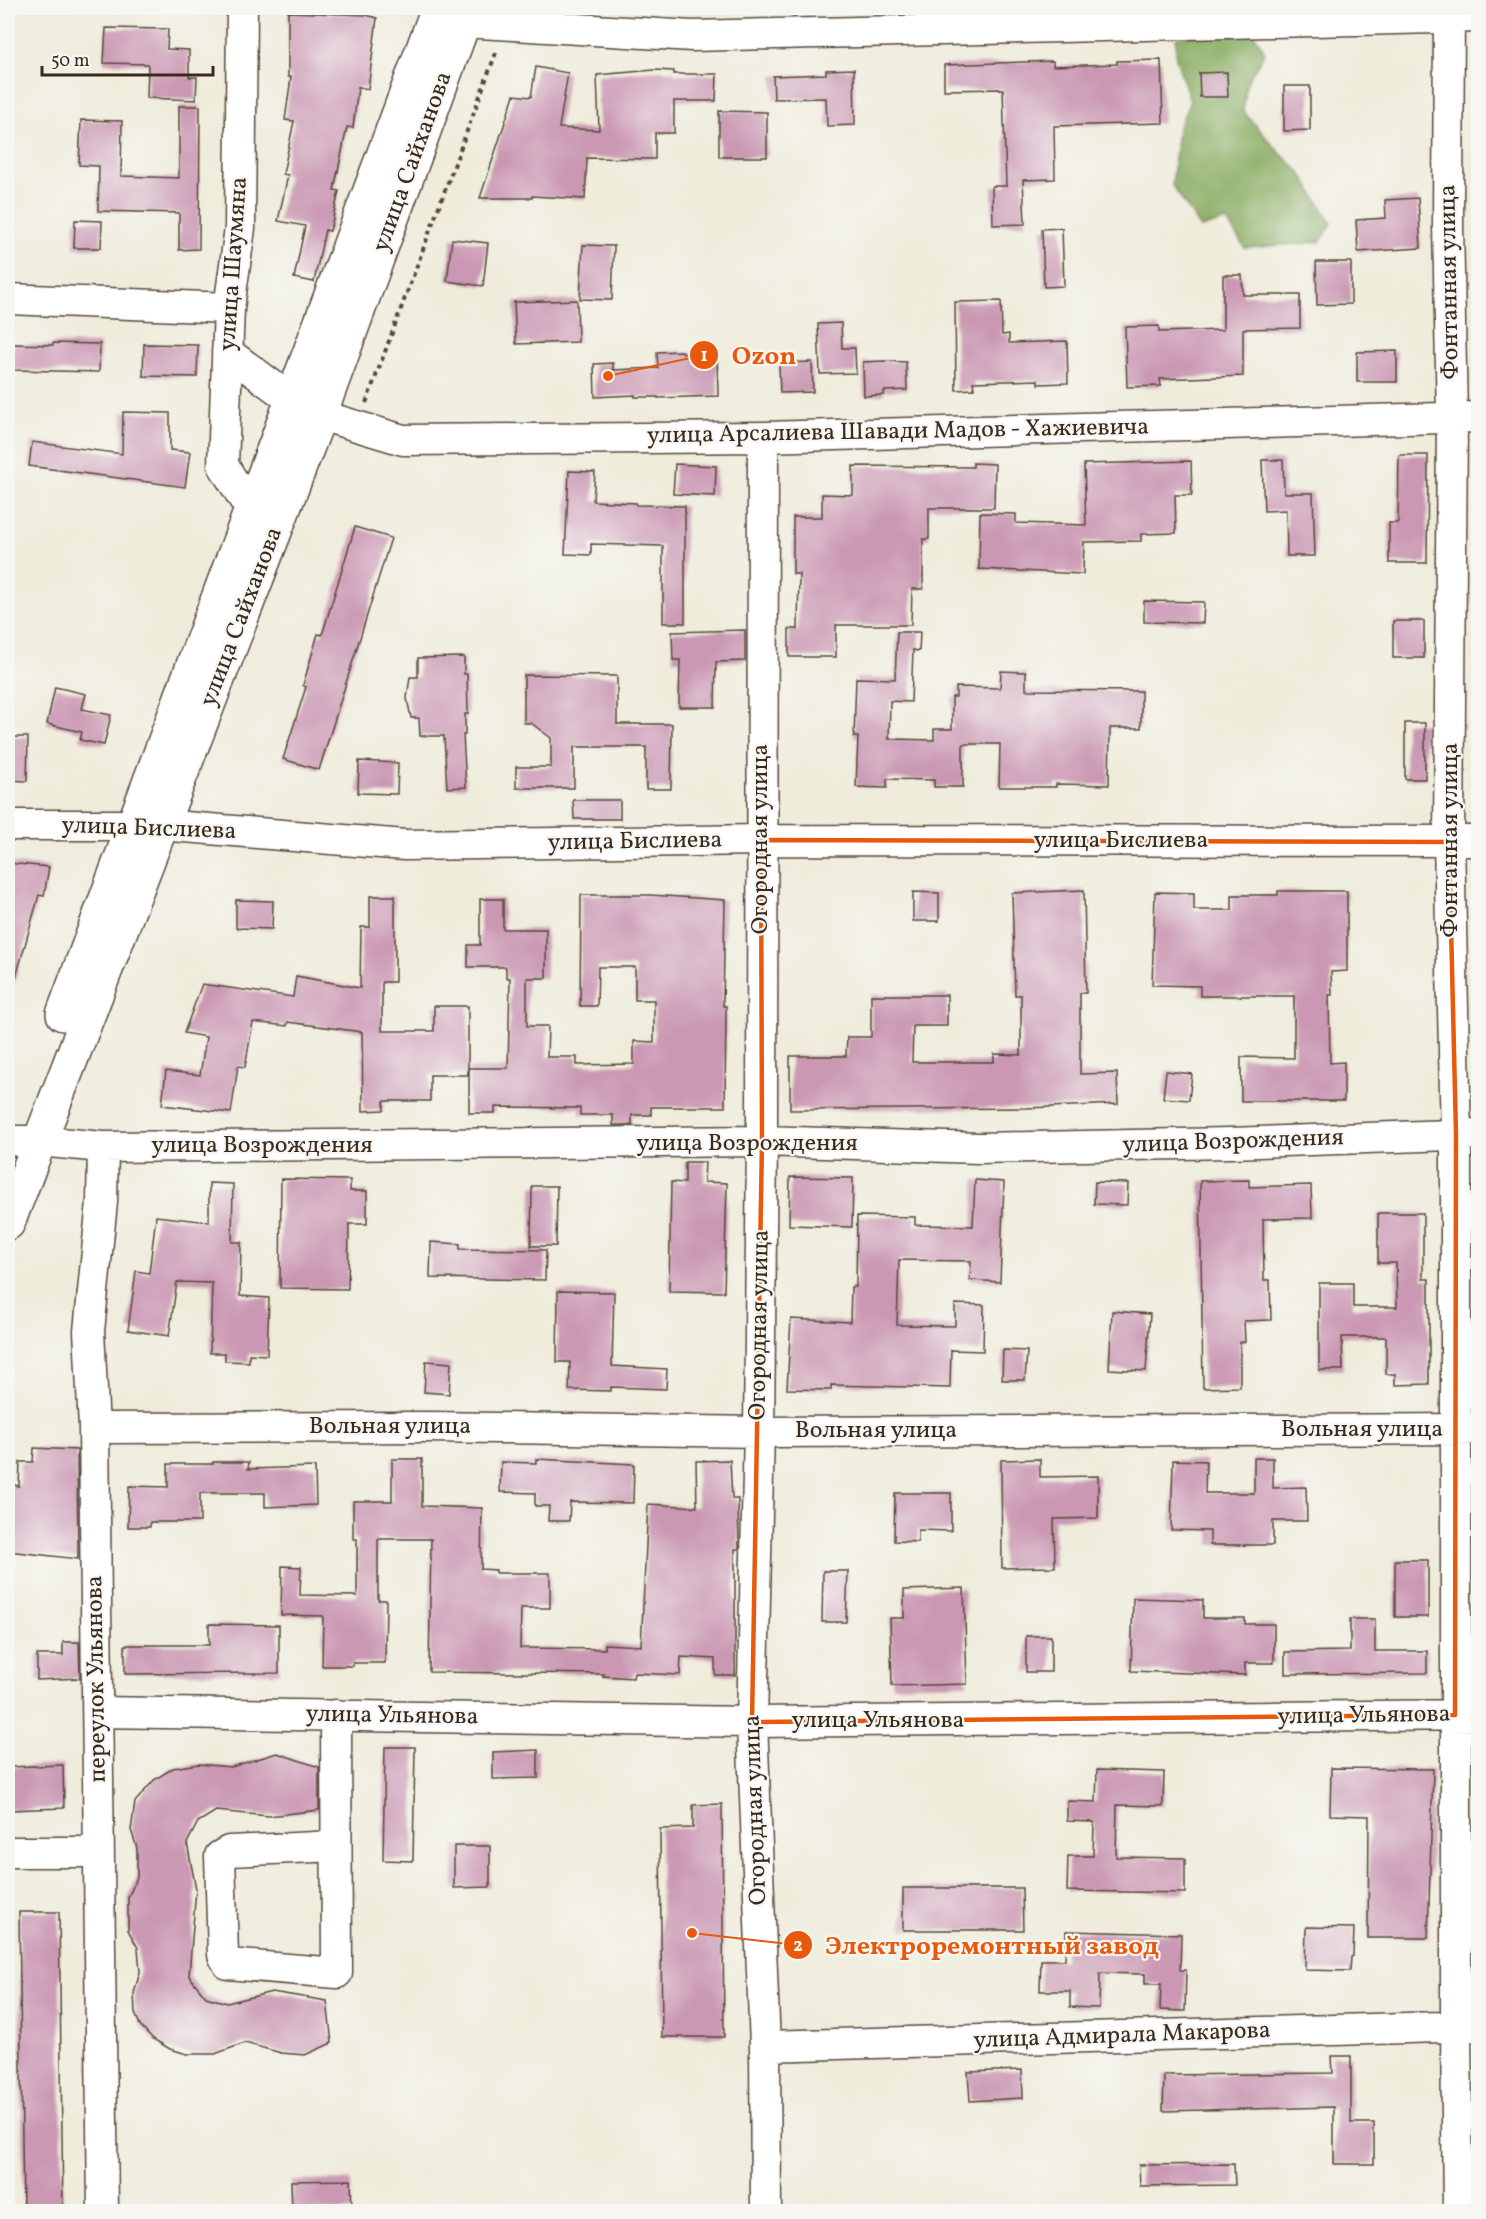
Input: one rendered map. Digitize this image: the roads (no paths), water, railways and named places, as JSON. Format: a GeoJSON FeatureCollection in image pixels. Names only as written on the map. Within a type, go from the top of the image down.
{"type":"FeatureCollection","features":[{"type":"Feature","properties":{"kind":"main road","name":"улица Сайханова"},"geometry":{"type":"LineString","coordinates":[[8,1223],[21,1149],[457,12]]}},
{"type":"Feature","properties":{"kind":"main road","name":"улица Сайханова"},"geometry":{"type":"LineString","coordinates":[[147,825],[252,512],[306,408]]}},
{"type":"Feature","properties":{"kind":"street","name":"улица Шаумяна"},"geometry":{"type":"LineString","coordinates":[[242,8],[240,228],[229,308],[223,465],[252,512]]}},
{"type":"Feature","properties":{"kind":"street"},"geometry":{"type":"LineString","coordinates":[[457,12],[506,24],[692,36],[1449,13],[1479,17]]}},
{"type":"Feature","properties":{"kind":"street","name":"Фонтанная улица"},"geometry":{"type":"LineString","coordinates":[[1449,13],[1448,225],[1465,417],[1449,842],[1467,1134],[1467,2026],[1458,2211]]}},
{"type":"Feature","properties":{"kind":"street"},"geometry":{"type":"LineString","coordinates":[[8,298],[229,308]]}},
{"type":"Feature","properties":{"kind":"street"},"geometry":{"type":"LineString","coordinates":[[227,352],[306,408]]}},
{"type":"Feature","properties":{"kind":"street","name":"улица Арсалиева Шавади Мадов - Хажиевича"},"geometry":{"type":"LineString","coordinates":[[306,408],[403,440],[763,437],[1465,417]]}},
{"type":"Feature","properties":{"kind":"street","name":"Огородная улица"},"geometry":{"type":"LineString","coordinates":[[763,437],[762,1142],[759,1432],[752,1722],[765,2046],[766,2211]]}},
{"type":"Feature","properties":{"kind":"street","name":"улица Бислиева"},"geometry":{"type":"LineString","coordinates":[[8,825],[147,825],[405,845],[761,840],[1479,841]]}},
{"type":"Feature","properties":{"kind":"street","name":"улица Возрождения"},"geometry":{"type":"LineString","coordinates":[[21,1149],[762,1142],[979,1148],[1230,1143],[1467,1134]]}},
{"type":"Feature","properties":{"kind":"street","name":"переулок Ульянова"},"geometry":{"type":"LineString","coordinates":[[103,2211],[94,1428],[89,1331],[102,1202],[104,1147]]}},
{"type":"Feature","properties":{"kind":"street","name":"Вольная улица"},"geometry":{"type":"LineString","coordinates":[[94,1428],[428,1426],[759,1432],[1467,1429]]}},
{"type":"Feature","properties":{"kind":"street","name":"улица Ульянова"},"geometry":{"type":"LineString","coordinates":[[98,1712],[752,1722],[1467,1715]]}},
{"type":"Feature","properties":{"kind":"street"},"geometry":{"type":"LineString","coordinates":[[336,1715],[337,1973],[228,1964],[223,1955],[220,1857],[229,1851],[336,1846]]}},
{"type":"Feature","properties":{"kind":"street"},"geometry":{"type":"LineString","coordinates":[[8,1852],[99,1852]]}},
{"type":"Feature","properties":{"kind":"street","name":"улица Адмирала Макарова"},"geometry":{"type":"LineString","coordinates":[[765,2046],[1467,2026]]}},
{"type":"Feature","properties":{"kind":"place","name":"Ozon"},"geometry":{"type":"Point","coordinates":[608,376]}},
{"type":"Feature","properties":{"kind":"place","name":"Электроремонтный завод"},"geometry":{"type":"Point","coordinates":[692,1933]}}]}
